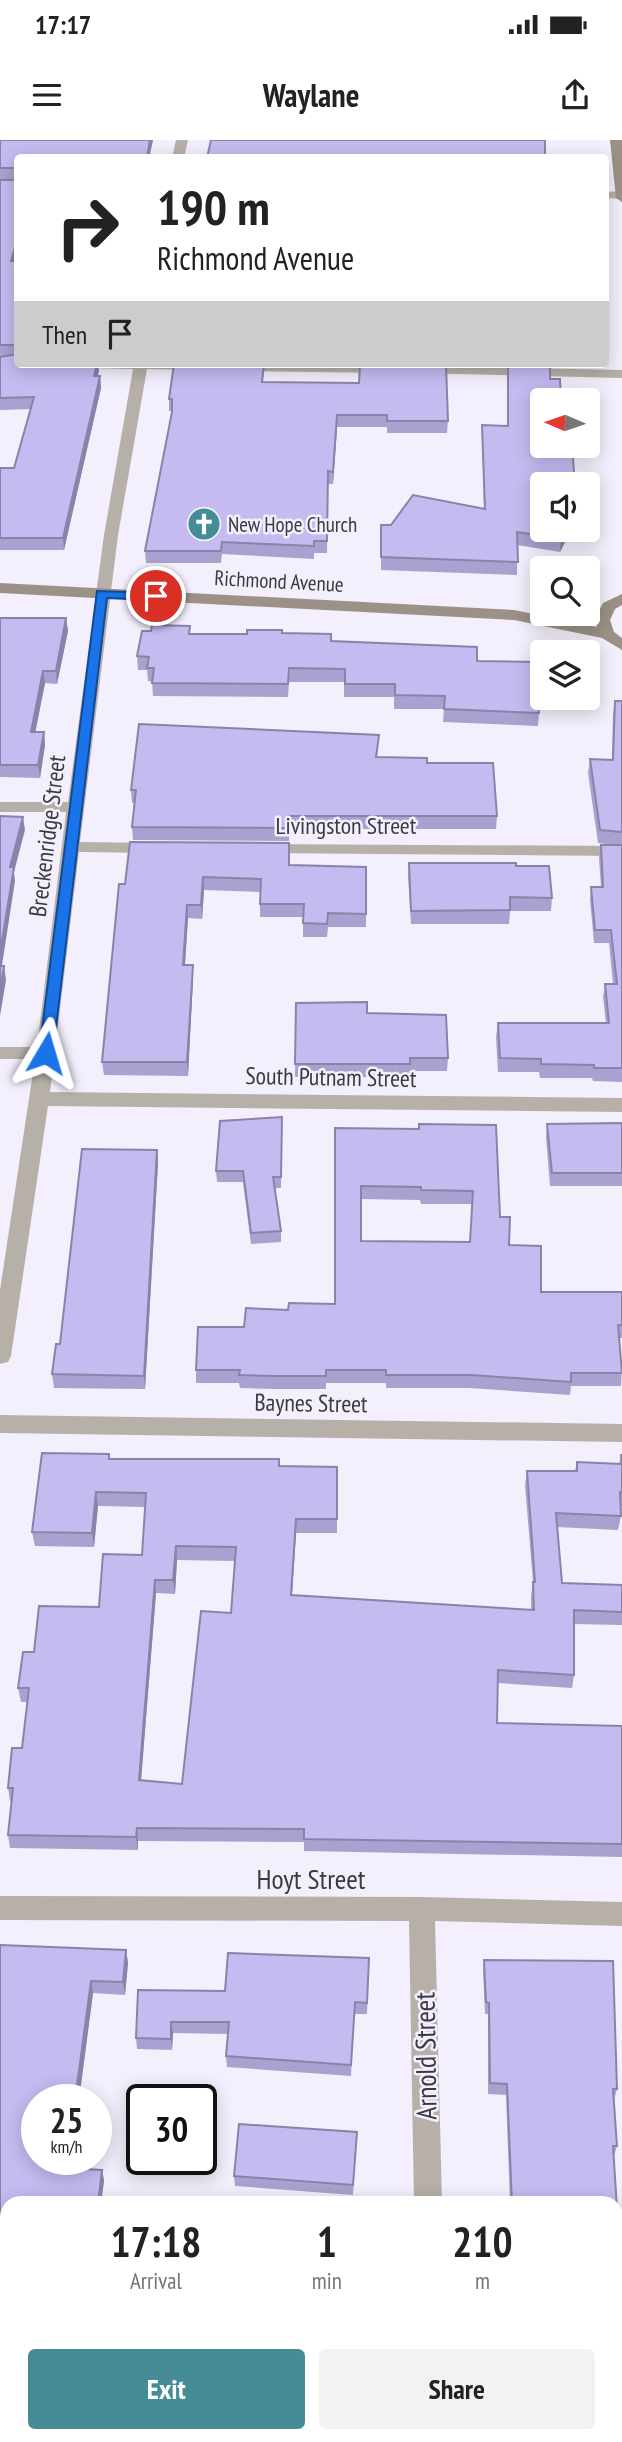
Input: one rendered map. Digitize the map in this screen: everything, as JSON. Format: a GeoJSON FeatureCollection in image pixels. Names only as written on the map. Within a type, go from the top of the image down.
{"type":"FeatureCollection","features":[{"type":"Feature","properties":{"kind":"street"},"geometry":{"type":"LineString","coordinates":[[616,140],[622,196]]}},
{"type":"Feature","properties":{"kind":"street","name":"Breckenridge Street"},"geometry":{"type":"LineString","coordinates":[[0,1356],[40,1099],[101,594],[140,368]]}},
{"type":"Feature","properties":{"kind":"street"},"geometry":{"type":"LineString","coordinates":[[333,368],[622,374]]}},
{"type":"Feature","properties":{"kind":"street","name":"Richmond Avenue"},"geometry":{"type":"LineString","coordinates":[[0,588],[530,614]]}},
{"type":"Feature","properties":{"kind":"street"},"geometry":{"type":"LineString","coordinates":[[615,602],[602,620],[607,634],[622,645]]}},
{"type":"Feature","properties":{"kind":"street","name":"Richmond Avenue"},"geometry":{"type":"LineString","coordinates":[[514,615],[607,634]]}},
{"type":"Feature","properties":{"kind":"street"},"geometry":{"type":"LineString","coordinates":[[0,807],[76,807]]}},
{"type":"Feature","properties":{"kind":"street"},"geometry":{"type":"LineString","coordinates":[[70,847],[180,848]]}},
{"type":"Feature","properties":{"kind":"street","name":"Livingston Street"},"geometry":{"type":"LineString","coordinates":[[249,848],[622,851]]}},
{"type":"Feature","properties":{"kind":"street"},"geometry":{"type":"LineString","coordinates":[[0,1053],[46,1053]]}},
{"type":"Feature","properties":{"kind":"street","name":"South Putnam Street"},"geometry":{"type":"LineString","coordinates":[[40,1099],[622,1105]]}},
{"type":"Feature","properties":{"kind":"street","name":"Baynes Street"},"geometry":{"type":"LineString","coordinates":[[0,1424],[622,1433]]}},
{"type":"Feature","properties":{"kind":"street","name":"Hoyt Street"},"geometry":{"type":"LineString","coordinates":[[0,1908],[422,1909],[622,1914]]}},
{"type":"Feature","properties":{"kind":"street","name":"Arnold Street"},"geometry":{"type":"LineString","coordinates":[[422,1909],[428,2196]]}},
{"type":"Feature","properties":{"kind":"building"},"geometry":{"type":"Polygon","coordinates":[[[0,140],[150,140],[148,154],[14,154],[14,168],[0,168],[0,140]]]}},
{"type":"Feature","properties":{"kind":"building"},"geometry":{"type":"Polygon","coordinates":[[[211,140],[545,140],[545,154],[208,154],[211,140]]]}},
{"type":"Feature","properties":{"kind":"building"},"geometry":{"type":"Polygon","coordinates":[[[0,180],[14,180],[14,251],[11,261],[14,261],[14,345],[0,345],[0,180]]]}},
{"type":"Feature","properties":{"kind":"building"},"geometry":{"type":"Polygon","coordinates":[[[14,355],[14,368],[96,368],[94,376],[100,376],[63,538],[0,538],[0,468],[14,468],[34,397],[0,398],[0,357],[14,355]]]}},
{"type":"Feature","properties":{"kind":"building"},"geometry":{"type":"Polygon","coordinates":[[[173,368],[264,368],[262,382],[359,383],[360,368],[446,368],[448,421],[387,421],[387,415],[337,415],[333,472],[328,471],[327,541],[314,541],[314,546],[222,542],[221,551],[145,551],[172,412],[172,399],[169,399],[173,368]]]}},
{"type":"Feature","properties":{"kind":"building"},"geometry":{"type":"Polygon","coordinates":[[[508,368],[550,368],[550,379],[560,379],[560,388],[530,388],[530,458],[573,458],[574,472],[530,472],[530,534],[517,532],[518,562],[381,557],[381,525],[391,525],[413,495],[485,509],[482,425],[508,426],[508,368]]]}},
{"type":"Feature","properties":{"kind":"building"},"geometry":{"type":"Polygon","coordinates":[[[0,618],[66,618],[56,671],[43,671],[31,732],[44,732],[38,765],[0,765],[0,618]]]}},
{"type":"Feature","properties":{"kind":"building"},"geometry":{"type":"Polygon","coordinates":[[[152,625],[190,626],[189,634],[247,634],[247,630],[282,630],[282,633],[331,634],[331,641],[477,647],[477,661],[530,662],[530,710],[539,710],[539,713],[444,709],[445,696],[395,695],[395,684],[345,684],[345,669],[289,668],[288,684],[152,683],[154,668],[147,668],[149,657],[137,656],[142,631],[151,631],[152,625]]]}},
{"type":"Feature","properties":{"kind":"building"},"geometry":{"type":"Polygon","coordinates":[[[615,701],[622,701],[622,832],[600,830],[590,759],[613,760],[615,701]]]}},
{"type":"Feature","properties":{"kind":"building"},"geometry":{"type":"Polygon","coordinates":[[[139,724],[379,735],[376,757],[427,758],[427,763],[493,763],[497,816],[289,816],[289,828],[132,827],[136,790],[131,790],[139,724]]]}},
{"type":"Feature","properties":{"kind":"building"},"geometry":{"type":"Polygon","coordinates":[[[0,816],[23,817],[10,867],[14,867],[0,953],[0,816]]]}},
{"type":"Feature","properties":{"kind":"building"},"geometry":{"type":"Polygon","coordinates":[[[130,842],[289,843],[289,865],[366,867],[366,914],[328,913],[327,924],[303,923],[304,904],[260,904],[261,879],[203,877],[201,905],[187,905],[183,965],[193,965],[187,1062],[102,1062],[119,884],[125,884],[130,842]]]}},
{"type":"Feature","properties":{"kind":"building"},"geometry":{"type":"Polygon","coordinates":[[[601,845],[622,845],[622,1068],[541,1064],[541,1059],[500,1058],[498,1023],[609,1023],[605,984],[617,984],[611,930],[595,930],[591,887],[603,887],[601,845]]]}},
{"type":"Feature","properties":{"kind":"building"},"geometry":{"type":"Polygon","coordinates":[[[409,863],[516,863],[516,866],[549,866],[552,898],[510,897],[510,910],[411,911],[409,863]]]}},
{"type":"Feature","properties":{"kind":"building"},"geometry":{"type":"Polygon","coordinates":[[[0,966],[4,966],[0,991],[0,966]]]}},
{"type":"Feature","properties":{"kind":"building"},"geometry":{"type":"Polygon","coordinates":[[[367,1002],[367,1013],[446,1015],[448,1058],[410,1058],[410,1064],[295,1064],[296,1003],[367,1002]]]}},
{"type":"Feature","properties":{"kind":"building"},"geometry":{"type":"Polygon","coordinates":[[[282,1117],[281,1177],[273,1177],[281,1231],[251,1233],[243,1171],[216,1171],[220,1121],[282,1117]]]}},
{"type":"Feature","properties":{"kind":"building"},"geometry":{"type":"Polygon","coordinates":[[[622,1123],[622,1173],[552,1173],[547,1124],[622,1123]]]}},
{"type":"Feature","properties":{"kind":"building"},"geometry":{"type":"Polygon","coordinates":[[[419,1124],[496,1125],[500,1217],[510,1217],[509,1245],[541,1246],[541,1292],[622,1292],[622,1325],[618,1325],[622,1373],[571,1373],[571,1382],[471,1375],[386,1375],[386,1370],[326,1370],[326,1376],[274,1376],[239,1375],[240,1370],[196,1370],[198,1327],[244,1327],[246,1308],[288,1310],[289,1303],[335,1304],[335,1128],[419,1129],[419,1124]],[[361,1186],[361,1241],[470,1242],[473,1191],[421,1190],[421,1187],[361,1186]]]}},
{"type":"Feature","properties":{"kind":"building"},"geometry":{"type":"Polygon","coordinates":[[[82,1149],[157,1150],[144,1376],[52,1374],[56,1344],[60,1344],[82,1149]]]}},
{"type":"Feature","properties":{"kind":"building"},"geometry":{"type":"Polygon","coordinates":[[[42,1453],[109,1454],[109,1459],[279,1459],[279,1466],[337,1467],[337,1519],[296,1519],[291,1595],[534,1610],[535,1582],[527,1471],[577,1471],[577,1462],[622,1464],[621,1516],[556,1513],[562,1583],[622,1585],[622,1612],[574,1610],[574,1675],[498,1670],[497,1723],[622,1726],[622,1844],[304,1839],[304,1829],[137,1828],[136,1837],[8,1835],[13,1788],[8,1788],[12,1748],[22,1748],[29,1688],[18,1688],[23,1652],[34,1652],[39,1606],[99,1607],[103,1554],[142,1555],[146,1493],[96,1492],[92,1533],[32,1532],[42,1453]],[[176,1546],[173,1580],[155,1580],[139,1780],[182,1784],[201,1611],[231,1613],[236,1547],[176,1546]]]}},
{"type":"Feature","properties":{"kind":"building"},"geometry":{"type":"Polygon","coordinates":[[[0,1945],[126,1950],[123,1982],[91,1981],[77,2084],[21,2084],[21,2175],[101,2175],[99,2196],[0,2196],[0,1945]]]}},
{"type":"Feature","properties":{"kind":"building"},"geometry":{"type":"Polygon","coordinates":[[[228,1953],[369,1958],[367,2003],[355,2002],[351,2065],[226,2056],[229,2022],[171,2022],[171,2039],[136,2038],[138,1990],[225,1991],[228,1953]]]}},
{"type":"Feature","properties":{"kind":"building"},"geometry":{"type":"Polygon","coordinates":[[[484,1960],[613,1961],[617,2089],[613,2089],[617,2146],[613,2146],[616,2196],[512,2196],[507,2084],[490,2083],[489,2003],[486,2002],[484,1960]]]}},
{"type":"Feature","properties":{"kind":"building"},"geometry":{"type":"Polygon","coordinates":[[[239,2124],[357,2132],[353,2185],[234,2176],[239,2124]]]}},
{"type":"Feature","properties":{"kind":"place","name":"New Hope Church"},"geometry":{"type":"Point","coordinates":[204,524]}},
{"type":"Feature","properties":{"kind":"route"},"geometry":{"type":"LineString","coordinates":[[46,1053],[101,594],[156,596]]}}]}
